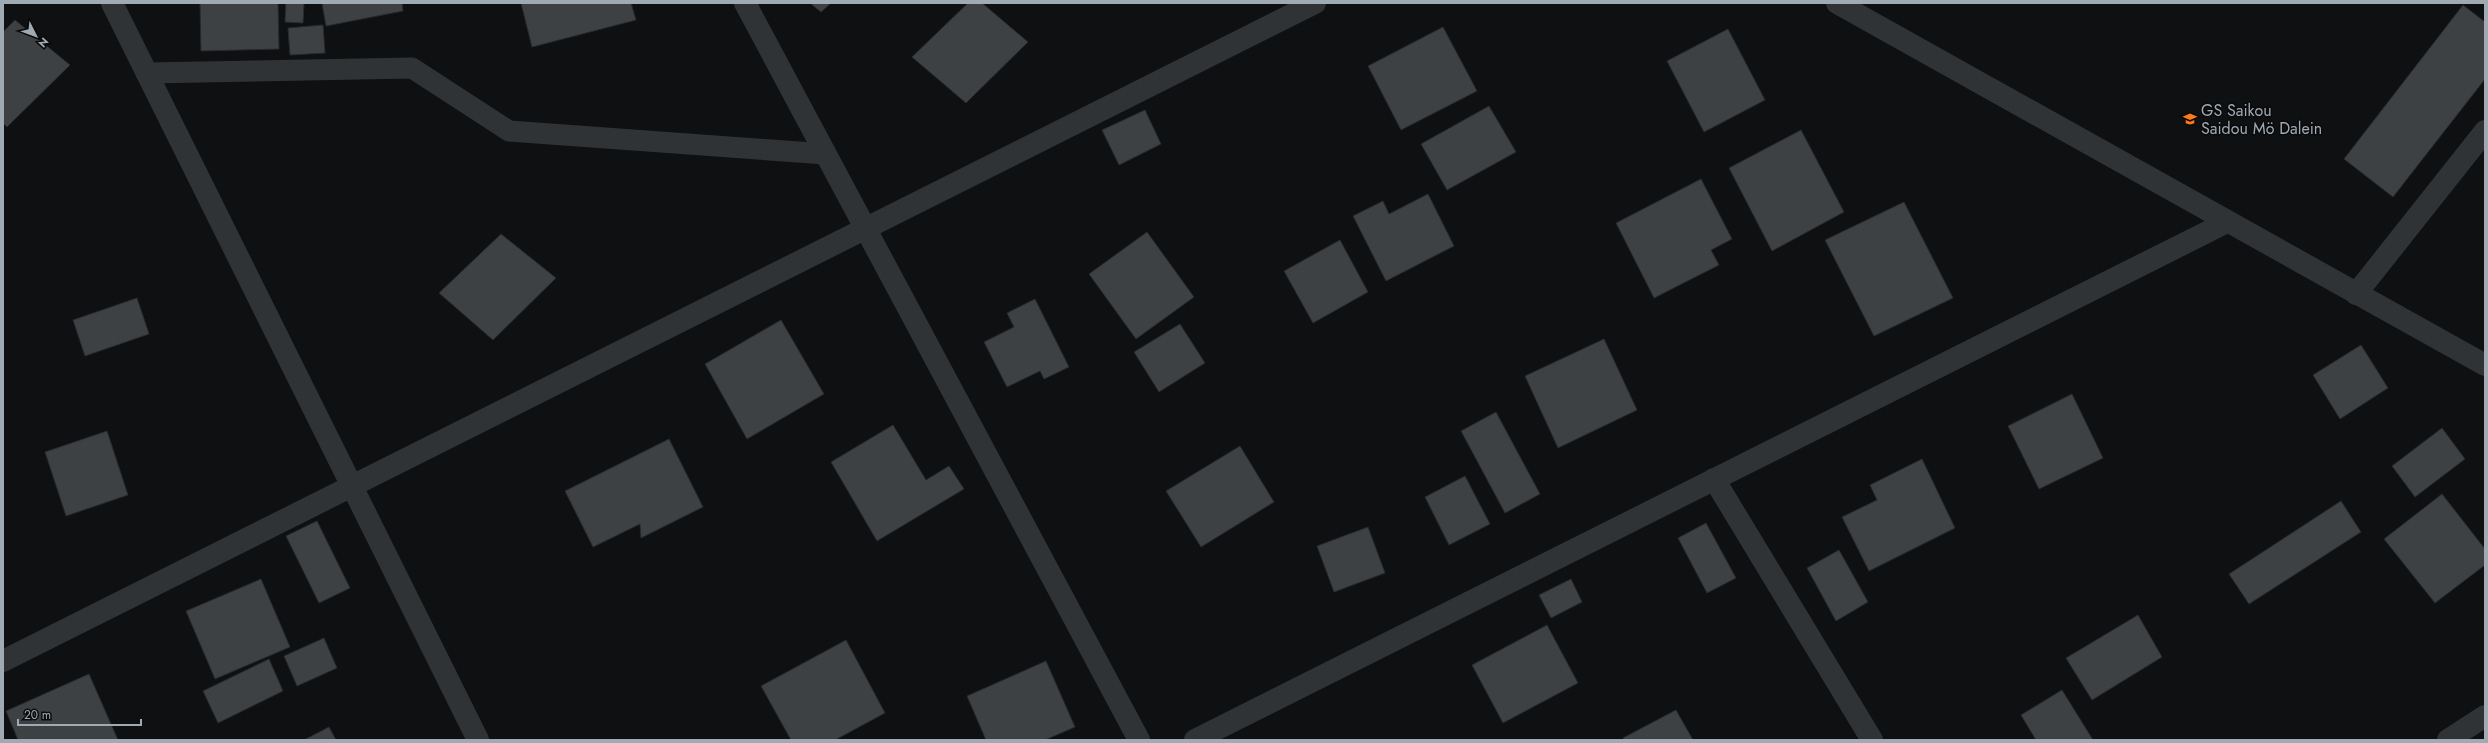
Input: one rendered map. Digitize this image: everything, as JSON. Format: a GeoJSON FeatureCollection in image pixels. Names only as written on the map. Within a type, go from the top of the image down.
{"type":"FeatureCollection","features":[{"type":"Feature","properties":{"kind":"street"},"geometry":{"type":"LineString","coordinates":[[112,3],[478,740]]}},
{"type":"Feature","properties":{"kind":"street"},"geometry":{"type":"LineString","coordinates":[[745,3],[1140,740]]}},
{"type":"Feature","properties":{"kind":"street"},"geometry":{"type":"LineString","coordinates":[[3,661],[1315,3]]}},
{"type":"Feature","properties":{"kind":"street"},"geometry":{"type":"LineString","coordinates":[[1837,3],[2485,366]]}},
{"type":"Feature","properties":{"kind":"street"},"geometry":{"type":"LineString","coordinates":[[2356,294],[2485,131]]}},
{"type":"Feature","properties":{"kind":"street"},"geometry":{"type":"LineString","coordinates":[[1195,740],[2227,222]]}},
{"type":"Feature","properties":{"kind":"street"},"geometry":{"type":"LineString","coordinates":[[1714,479],[1872,740]]}},
{"type":"Feature","properties":{"kind":"street"},"geometry":{"type":"LineString","coordinates":[[2448,740],[2485,716]]}},
{"type":"Feature","properties":{"kind":"lane"},"geometry":{"type":"LineString","coordinates":[[146,73],[412,68],[509,131],[826,154]]}},
{"type":"Feature","properties":{"kind":"building"},"geometry":{"type":"Polygon","coordinates":[[[200,3],[278,3],[279,49],[201,51],[200,3]]]}},
{"type":"Feature","properties":{"kind":"building"},"geometry":{"type":"Polygon","coordinates":[[[286,3],[304,3],[303,23],[285,22],[286,3]]]}},
{"type":"Feature","properties":{"kind":"building"},"geometry":{"type":"Polygon","coordinates":[[[322,3],[402,3],[403,11],[326,26],[322,3]]]}},
{"type":"Feature","properties":{"kind":"building"},"geometry":{"type":"Polygon","coordinates":[[[521,3],[631,3],[636,20],[532,47],[521,3]]]}},
{"type":"Feature","properties":{"kind":"building"},"geometry":{"type":"Polygon","coordinates":[[[810,3],[831,3],[821,12],[810,3]]]}},
{"type":"Feature","properties":{"kind":"building"},"geometry":{"type":"Polygon","coordinates":[[[968,3],[982,3],[1028,42],[966,103],[912,57],[968,3]]]}},
{"type":"Feature","properties":{"kind":"building"},"geometry":{"type":"Polygon","coordinates":[[[2463,5],[2485,22],[2485,79],[2393,197],[2344,159],[2463,5]]]}},
{"type":"Feature","properties":{"kind":"building"},"geometry":{"type":"Polygon","coordinates":[[[15,20],[70,65],[7,127],[3,123],[3,32],[15,20]]]}},
{"type":"Feature","properties":{"kind":"building"},"geometry":{"type":"Polygon","coordinates":[[[323,25],[325,53],[290,55],[288,28],[323,25]]]}},
{"type":"Feature","properties":{"kind":"building"},"geometry":{"type":"Polygon","coordinates":[[[1443,27],[1477,91],[1401,130],[1368,66],[1443,27]]]}},
{"type":"Feature","properties":{"kind":"building"},"geometry":{"type":"Polygon","coordinates":[[[1728,29],[1765,100],[1704,132],[1667,61],[1728,29]]]}},
{"type":"Feature","properties":{"kind":"building"},"geometry":{"type":"Polygon","coordinates":[[[1489,106],[1516,152],[1447,190],[1421,144],[1489,106]]]}},
{"type":"Feature","properties":{"kind":"building"},"geometry":{"type":"Polygon","coordinates":[[[1145,110],[1161,144],[1119,165],[1102,130],[1145,110]]]}},
{"type":"Feature","properties":{"kind":"building"},"geometry":{"type":"Polygon","coordinates":[[[1801,130],[1844,212],[1772,251],[1729,168],[1801,130]]]}},
{"type":"Feature","properties":{"kind":"building"},"geometry":{"type":"Polygon","coordinates":[[[1701,179],[1732,239],[1711,250],[1719,265],[1654,298],[1616,223],[1701,179]]]}},
{"type":"Feature","properties":{"kind":"building"},"geometry":{"type":"Polygon","coordinates":[[[1428,194],[1454,246],[1386,281],[1353,216],[1383,201],[1389,214],[1428,194]]]}},
{"type":"Feature","properties":{"kind":"building"},"geometry":{"type":"Polygon","coordinates":[[[1904,202],[1953,298],[1874,336],[1825,240],[1904,202]]]}},
{"type":"Feature","properties":{"kind":"building"},"geometry":{"type":"Polygon","coordinates":[[[1147,232],[1194,297],[1136,339],[1089,274],[1147,232]]]}},
{"type":"Feature","properties":{"kind":"building"},"geometry":{"type":"Polygon","coordinates":[[[501,234],[556,278],[493,340],[439,293],[501,234]]]}},
{"type":"Feature","properties":{"kind":"building"},"geometry":{"type":"Polygon","coordinates":[[[1340,240],[1368,292],[1313,323],[1284,271],[1340,240]]]}},
{"type":"Feature","properties":{"kind":"building"},"geometry":{"type":"Polygon","coordinates":[[[137,298],[149,334],[85,356],[73,320],[137,298]]]}},
{"type":"Feature","properties":{"kind":"building"},"geometry":{"type":"Polygon","coordinates":[[[1035,299],[1069,367],[1044,379],[1040,371],[1007,387],[984,342],[1014,327],[1007,313],[1035,299]]]}},
{"type":"Feature","properties":{"kind":"building"},"geometry":{"type":"Polygon","coordinates":[[[781,320],[824,394],[747,439],[705,364],[781,320]]]}},
{"type":"Feature","properties":{"kind":"building"},"geometry":{"type":"Polygon","coordinates":[[[1180,324],[1205,363],[1159,392],[1134,352],[1180,324]]]}},
{"type":"Feature","properties":{"kind":"building"},"geometry":{"type":"Polygon","coordinates":[[[1604,339],[1637,410],[1558,448],[1525,376],[1604,339]]]}},
{"type":"Feature","properties":{"kind":"building"},"geometry":{"type":"Polygon","coordinates":[[[2361,345],[2388,388],[2340,419],[2313,375],[2361,345]]]}},
{"type":"Feature","properties":{"kind":"building"},"geometry":{"type":"Polygon","coordinates":[[[2072,394],[2103,458],[2039,489],[2008,426],[2072,394]]]}},
{"type":"Feature","properties":{"kind":"building"},"geometry":{"type":"Polygon","coordinates":[[[1496,412],[1540,494],[1505,513],[1461,431],[1496,412]]]}},
{"type":"Feature","properties":{"kind":"building"},"geometry":{"type":"Polygon","coordinates":[[[893,425],[926,480],[949,466],[964,489],[877,541],[831,462],[893,425]]]}},
{"type":"Feature","properties":{"kind":"building"},"geometry":{"type":"Polygon","coordinates":[[[2442,428],[2465,459],[2415,497],[2392,466],[2442,428]]]}},
{"type":"Feature","properties":{"kind":"building"},"geometry":{"type":"Polygon","coordinates":[[[107,431],[128,495],[66,516],[45,452],[107,431]]]}},
{"type":"Feature","properties":{"kind":"building"},"geometry":{"type":"Polygon","coordinates":[[[669,439],[703,507],[641,538],[640,524],[593,547],[565,491],[669,439]]]}},
{"type":"Feature","properties":{"kind":"building"},"geometry":{"type":"Polygon","coordinates":[[[1240,446],[1274,502],[1201,547],[1166,491],[1240,446]]]}},
{"type":"Feature","properties":{"kind":"building"},"geometry":{"type":"Polygon","coordinates":[[[1922,459],[1955,528],[1869,571],[1842,517],[1877,500],[1870,485],[1922,459]]]}},
{"type":"Feature","properties":{"kind":"building"},"geometry":{"type":"Polygon","coordinates":[[[1465,476],[1490,524],[1449,545],[1425,497],[1465,476]]]}},
{"type":"Feature","properties":{"kind":"building"},"geometry":{"type":"Polygon","coordinates":[[[2442,494],[2485,549],[2485,565],[2435,603],[2384,539],[2442,494]]]}},
{"type":"Feature","properties":{"kind":"building"},"geometry":{"type":"Polygon","coordinates":[[[2341,501],[2361,532],[2249,604],[2229,574],[2341,501]]]}},
{"type":"Feature","properties":{"kind":"building"},"geometry":{"type":"Polygon","coordinates":[[[317,521],[350,588],[319,603],[286,536],[317,521]]]}},
{"type":"Feature","properties":{"kind":"building"},"geometry":{"type":"Polygon","coordinates":[[[1706,523],[1736,578],[1707,593],[1678,538],[1706,523]]]}},
{"type":"Feature","properties":{"kind":"building"},"geometry":{"type":"Polygon","coordinates":[[[1368,527],[1385,573],[1334,592],[1317,546],[1368,527]]]}},
{"type":"Feature","properties":{"kind":"building"},"geometry":{"type":"Polygon","coordinates":[[[1839,550],[1868,602],[1836,621],[1807,568],[1839,550]]]}},
{"type":"Feature","properties":{"kind":"building"},"geometry":{"type":"Polygon","coordinates":[[[261,579],[290,647],[215,679],[186,611],[261,579]]]}},
{"type":"Feature","properties":{"kind":"building"},"geometry":{"type":"Polygon","coordinates":[[[1571,579],[1582,602],[1551,618],[1539,595],[1571,579]]]}},
{"type":"Feature","properties":{"kind":"building"},"geometry":{"type":"Polygon","coordinates":[[[2138,615],[2162,657],[2092,700],[2066,658],[2138,615]]]}},
{"type":"Feature","properties":{"kind":"building"},"geometry":{"type":"Polygon","coordinates":[[[1547,625],[1578,683],[1503,723],[1472,665],[1547,625]]]}},
{"type":"Feature","properties":{"kind":"building"},"geometry":{"type":"Polygon","coordinates":[[[324,638],[337,668],[297,686],[284,656],[324,638]]]}},
{"type":"Feature","properties":{"kind":"building"},"geometry":{"type":"Polygon","coordinates":[[[846,640],[885,713],[835,740],[791,740],[761,686],[846,640]]]}},
{"type":"Feature","properties":{"kind":"building"},"geometry":{"type":"Polygon","coordinates":[[[269,659],[283,691],[218,723],[203,691],[269,659]]]}},
{"type":"Feature","properties":{"kind":"building"},"geometry":{"type":"Polygon","coordinates":[[[1046,661],[1075,727],[1045,740],[986,740],[967,696],[1046,661]]]}},
{"type":"Feature","properties":{"kind":"building"},"geometry":{"type":"Polygon","coordinates":[[[89,674],[118,740],[18,740],[6,711],[89,674]]]}},
{"type":"Feature","properties":{"kind":"building"},"geometry":{"type":"Polygon","coordinates":[[[2062,690],[2093,740],[2036,740],[2021,715],[2062,690]]]}},
{"type":"Feature","properties":{"kind":"building"},"geometry":{"type":"Polygon","coordinates":[[[1676,710],[1693,740],[1624,740],[1623,738],[1676,710]]]}},
{"type":"Feature","properties":{"kind":"building"},"geometry":{"type":"Polygon","coordinates":[[[329,727],[336,740],[304,740],[329,727]]]}},
{"type":"Feature","properties":{"kind":"place","name":"GS Saikou Saidou Mö Dalein"},"geometry":{"type":"Point","coordinates":[2190,119]}}]}
